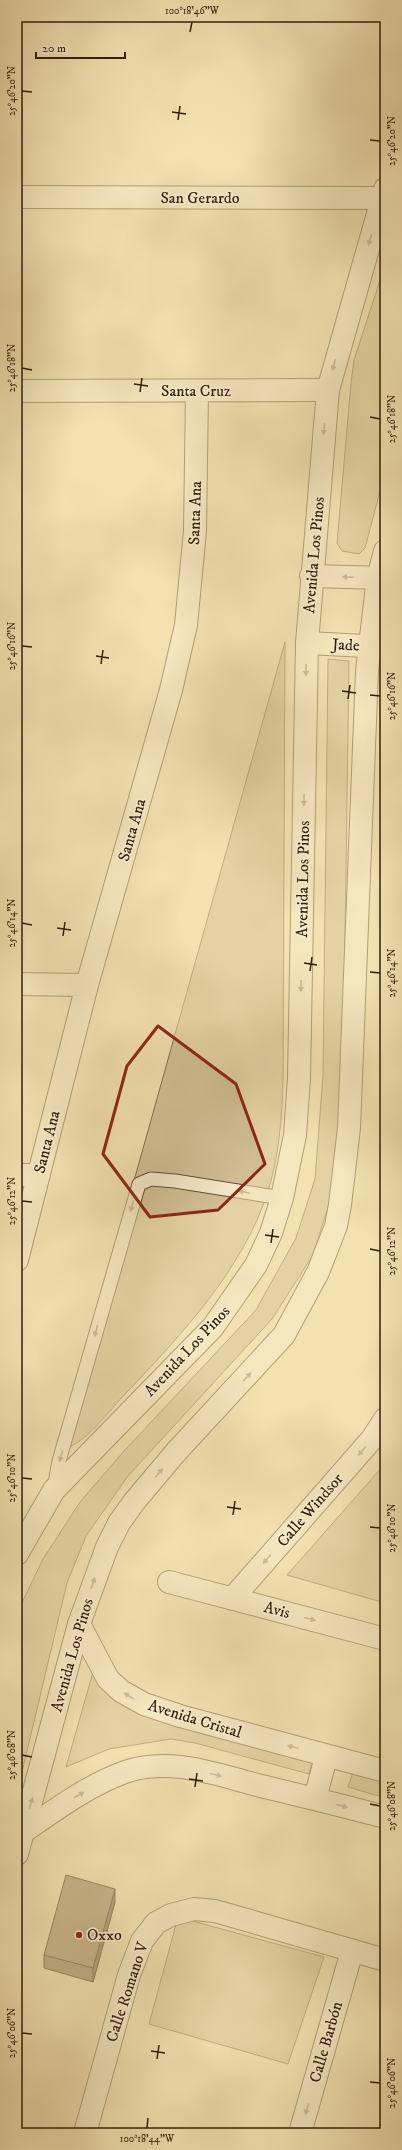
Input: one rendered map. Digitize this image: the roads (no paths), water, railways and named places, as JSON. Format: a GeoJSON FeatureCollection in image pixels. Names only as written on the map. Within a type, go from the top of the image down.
{"type":"FeatureCollection","features":[{"type":"Feature","properties":{"kind":"street","name":"San Gerardo"},"geometry":{"type":"LineString","coordinates":[[17,197],[384,194]]}},
{"type":"Feature","properties":{"kind":"street","name":"Avenida Los Pinos"},"geometry":{"type":"LineString","coordinates":[[17,1554],[54,1490],[213,1327],[256,1265],[271,1233],[282,1198],[295,1135],[299,1078],[307,643],[311,576],[328,390],[384,194]]}},
{"type":"Feature","properties":{"kind":"street","name":"Santa Cruz"},"geometry":{"type":"LineString","coordinates":[[17,391],[197,392],[328,390]]}},
{"type":"Feature","properties":{"kind":"street","name":"Santa Ana"},"geometry":{"type":"LineString","coordinates":[[17,1260],[87,986],[172,690],[186,625],[195,531],[197,392]]}},
{"type":"Feature","properties":{"kind":"street","name":"Avenida Los Pinos"},"geometry":{"type":"LineString","coordinates":[[17,1854],[79,1624],[102,1558],[120,1523],[134,1502],[176,1452],[284,1335],[318,1272],[336,1226],[350,1128],[367,671],[377,647],[385,551]]}},
{"type":"Feature","properties":{"kind":"street"},"geometry":{"type":"LineString","coordinates":[[311,576],[382,578]]}},
{"type":"Feature","properties":{"kind":"street","name":"Jade"},"geometry":{"type":"LineString","coordinates":[[307,643],[377,647]]}},
{"type":"Feature","properties":{"kind":"street"},"geometry":{"type":"LineString","coordinates":[[17,984],[87,986]]}},
{"type":"Feature","properties":{"kind":"street"},"geometry":{"type":"LineString","coordinates":[[17,1175],[39,1176]]}},
{"type":"Feature","properties":{"kind":"street","name":"Calle Windsor"},"geometry":{"type":"LineString","coordinates":[[232,1599],[372,1439],[385,1419]]}},
{"type":"Feature","properties":{"kind":"street","name":"Avis"},"geometry":{"type":"LineString","coordinates":[[169,1582],[385,1639]]}},
{"type":"Feature","properties":{"kind":"street","name":"Avenida Cristal"},"geometry":{"type":"LineString","coordinates":[[79,1624],[108,1679],[131,1697],[156,1709],[326,1757],[385,1771]]}},
{"type":"Feature","properties":{"kind":"street"},"geometry":{"type":"LineString","coordinates":[[315,1799],[326,1757]]}},
{"type":"Feature","properties":{"kind":"street"},"geometry":{"type":"LineString","coordinates":[[23,1832],[70,1800],[98,1784],[126,1772],[153,1766],[196,1770],[385,1817]]}},
{"type":"Feature","properties":{"kind":"street","name":"Calle Romano V"},"geometry":{"type":"LineString","coordinates":[[85,2133],[129,1975],[142,1940],[156,1923],[171,1915],[194,1909],[215,1911],[385,1960]]}},
{"type":"Feature","properties":{"kind":"street","name":"Calle Barbón"},"geometry":{"type":"LineString","coordinates":[[300,2133],[352,1951]]}},
{"type":"Feature","properties":{"kind":"lane"},"geometry":{"type":"LineString","coordinates":[[54,1490],[59,1461],[139,1184],[151,1179],[175,1181],[282,1198]]}},
{"type":"Feature","properties":{"kind":"place","name":"Oxxo"},"geometry":{"type":"Point","coordinates":[79,1935]}}]}
